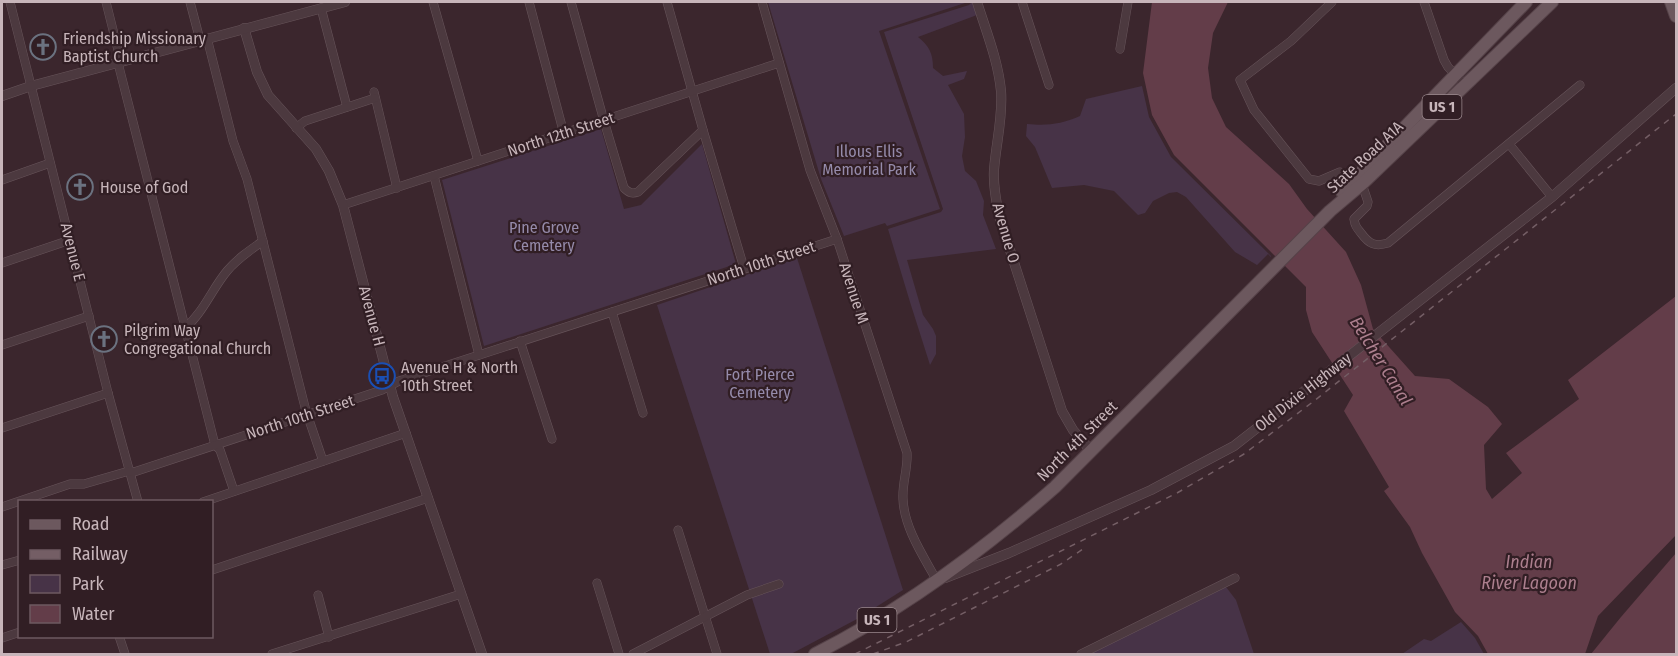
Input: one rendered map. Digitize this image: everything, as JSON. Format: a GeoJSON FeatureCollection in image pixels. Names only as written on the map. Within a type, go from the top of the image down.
{"type":"FeatureCollection","features":[{"type":"Feature","properties":{"kind":"main road","name":"State Road A1A"},"geometry":{"type":"LineString","coordinates":[[1330,211],[1346,199],[1358,182],[1455,75],[1526,2]]}},
{"type":"Feature","properties":{"kind":"main road","name":"State Road A1A"},"geometry":{"type":"LineString","coordinates":[[1358,182],[1552,2]]}},
{"type":"Feature","properties":{"kind":"main road"},"geometry":{"type":"LineString","coordinates":[[1671,2],[1677,16]]}},
{"type":"Feature","properties":{"kind":"main road","name":"North 4th Street"},"geometry":{"type":"LineString","coordinates":[[815,654],[864,628],[937,581],[992,540],[1054,487],[1330,211]]}},
{"type":"Feature","properties":{"kind":"street","name":"Avenue E"},"geometry":{"type":"LineString","coordinates":[[9,2],[108,393],[138,500]]}},
{"type":"Feature","properties":{"kind":"street"},"geometry":{"type":"LineString","coordinates":[[106,2],[215,445],[220,450],[234,491]]}},
{"type":"Feature","properties":{"kind":"street"},"geometry":{"type":"LineString","coordinates":[[190,2],[204,39],[233,141],[247,179],[306,411],[323,461]]}},
{"type":"Feature","properties":{"kind":"street"},"geometry":{"type":"LineString","coordinates":[[2,96],[31,86],[345,2]]}},
{"type":"Feature","properties":{"kind":"street"},"geometry":{"type":"LineString","coordinates":[[433,2],[478,161]]}},
{"type":"Feature","properties":{"kind":"street"},"geometry":{"type":"LineString","coordinates":[[529,2],[564,134]]}},
{"type":"Feature","properties":{"kind":"street"},"geometry":{"type":"LineString","coordinates":[[571,2],[624,188],[631,193],[638,192],[703,130]]}},
{"type":"Feature","properties":{"kind":"street"},"geometry":{"type":"LineString","coordinates":[[666,2],[744,268]]}},
{"type":"Feature","properties":{"kind":"street","name":"Avenue M"},"geometry":{"type":"LineString","coordinates":[[762,2],[810,170],[837,239],[907,453],[908,464],[903,480],[902,498],[904,510],[919,548],[937,581]]}},
{"type":"Feature","properties":{"kind":"street","name":"Avenue O"},"geometry":{"type":"LineString","coordinates":[[977,2],[997,67],[1001,92],[1001,123],[994,171],[999,216],[1062,411],[1073,430],[1091,451]]}},
{"type":"Feature","properties":{"kind":"street"},"geometry":{"type":"LineString","coordinates":[[1022,2],[1049,85]]}},
{"type":"Feature","properties":{"kind":"street"},"geometry":{"type":"LineString","coordinates":[[1120,49],[1128,2]]}},
{"type":"Feature","properties":{"kind":"street"},"geometry":{"type":"LineString","coordinates":[[1332,2],[1291,41],[1240,80],[1254,110],[1309,178],[1319,181],[1340,172],[1358,182],[1368,202],[1353,222],[1368,242],[1373,245],[1381,246],[1394,239],[1580,85]]}},
{"type":"Feature","properties":{"kind":"street"},"geometry":{"type":"LineString","coordinates":[[1424,2],[1444,60],[1465,85]]}},
{"type":"Feature","properties":{"kind":"street"},"geometry":{"type":"LineString","coordinates":[[321,8],[347,107]]}},
{"type":"Feature","properties":{"kind":"street","name":"Avenue H"},"geometry":{"type":"LineString","coordinates":[[244,28],[257,72],[268,95],[316,149],[330,171],[343,205],[390,386],[482,654]]}},
{"type":"Feature","properties":{"kind":"street","name":"North 12th Street"},"geometry":{"type":"LineString","coordinates":[[343,205],[779,63]]}},
{"type":"Feature","properties":{"kind":"street","name":"Old Dixie Highway"},"geometry":{"type":"LineString","coordinates":[[937,581],[1009,553],[1151,490],[1234,446],[1552,196],[1677,88]]}},
{"type":"Feature","properties":{"kind":"street"},"geometry":{"type":"LineString","coordinates":[[296,128],[305,121],[374,95],[396,188]]}},
{"type":"Feature","properties":{"kind":"street"},"geometry":{"type":"LineString","coordinates":[[1509,144],[1552,196]]}},
{"type":"Feature","properties":{"kind":"street"},"geometry":{"type":"LineString","coordinates":[[2,180],[50,163]]}},
{"type":"Feature","properties":{"kind":"street"},"geometry":{"type":"LineString","coordinates":[[434,176],[479,355]]}},
{"type":"Feature","properties":{"kind":"street","name":"North 10th Street"},"geometry":{"type":"LineString","coordinates":[[23,500],[70,484],[84,483],[129,471],[134,472],[308,415],[399,381],[837,239]]}},
{"type":"Feature","properties":{"kind":"street"},"geometry":{"type":"LineString","coordinates":[[2,263],[70,240]]}},
{"type":"Feature","properties":{"kind":"street"},"geometry":{"type":"LineString","coordinates":[[185,328],[227,272],[263,241]]}},
{"type":"Feature","properties":{"kind":"street"},"geometry":{"type":"LineString","coordinates":[[612,312],[643,413]]}},
{"type":"Feature","properties":{"kind":"street"},"geometry":{"type":"LineString","coordinates":[[2,345],[89,316]]}},
{"type":"Feature","properties":{"kind":"street"},"geometry":{"type":"LineString","coordinates":[[520,341],[552,439]]}},
{"type":"Feature","properties":{"kind":"street"},"geometry":{"type":"LineString","coordinates":[[2,428],[108,393]]}},
{"type":"Feature","properties":{"kind":"street"},"geometry":{"type":"LineString","coordinates":[[205,500],[406,434]]}},
{"type":"Feature","properties":{"kind":"street"},"geometry":{"type":"LineString","coordinates":[[213,570],[428,498]]}},
{"type":"Feature","properties":{"kind":"street","name":"North 10th Street"},"geometry":{"type":"LineString","coordinates":[[2,507],[18,502]]}},
{"type":"Feature","properties":{"kind":"street"},"geometry":{"type":"LineString","coordinates":[[678,530],[717,654]]}},
{"type":"Feature","properties":{"kind":"street"},"geometry":{"type":"LineString","coordinates":[[992,540],[999,552],[1009,553]]}},
{"type":"Feature","properties":{"kind":"street"},"geometry":{"type":"LineString","coordinates":[[2,565],[18,561]]}},
{"type":"Feature","properties":{"kind":"street"},"geometry":{"type":"LineString","coordinates":[[1081,654],[1235,578]]}},
{"type":"Feature","properties":{"kind":"street"},"geometry":{"type":"LineString","coordinates":[[597,583],[619,654]]}},
{"type":"Feature","properties":{"kind":"street"},"geometry":{"type":"LineString","coordinates":[[633,654],[747,595],[779,584]]}},
{"type":"Feature","properties":{"kind":"street"},"geometry":{"type":"LineString","coordinates":[[272,654],[461,594]]}},
{"type":"Feature","properties":{"kind":"street"},"geometry":{"type":"LineString","coordinates":[[318,595],[330,637]]}},
{"type":"Feature","properties":{"kind":"street"},"geometry":{"type":"LineString","coordinates":[[2,638],[18,633]]}},
{"type":"Feature","properties":{"kind":"street"},"geometry":{"type":"LineString","coordinates":[[120,638],[125,654]]}},
{"type":"Feature","properties":{"kind":"green space","name":"Illous Ellis Memorial Park"},"geometry":{"type":"Polygon","coordinates":[[[768,2],[968,2],[879,31],[940,209],[887,226],[885,223],[844,236],[821,179],[768,2]]]}},
{"type":"Feature","properties":{"kind":"green space"},"geometry":{"type":"Polygon","coordinates":[[[972,2],[977,15],[918,37],[930,50],[933,68],[943,76],[967,71],[964,79],[948,85],[964,114],[965,137],[962,156],[965,171],[976,181],[984,201],[983,215],[996,249],[907,260],[923,315],[936,336],[936,354],[930,365],[888,229],[941,212],[943,209],[884,32],[969,5],[972,2]]]}},
{"type":"Feature","properties":{"kind":"green space"},"geometry":{"type":"Polygon","coordinates":[[[1142,86],[1149,117],[1171,157],[1271,256],[1271,257],[1268,254],[1257,265],[1235,252],[1186,197],[1177,192],[1169,193],[1153,201],[1145,213],[1138,215],[1114,191],[1084,185],[1052,188],[1035,147],[1026,136],[1027,124],[1054,124],[1067,121],[1080,116],[1086,99],[1142,86]]]}},
{"type":"Feature","properties":{"kind":"green space","name":"Pine Grove Cemetery"},"geometry":{"type":"Polygon","coordinates":[[[601,129],[624,209],[641,205],[702,144],[736,264],[484,346],[442,180],[601,129]]]}},
{"type":"Feature","properties":{"kind":"green space","name":"Fort Pierce Cemetery"},"geometry":{"type":"Polygon","coordinates":[[[797,258],[903,590],[857,619],[791,654],[770,654],[657,305],[797,258]]]}},
{"type":"Feature","properties":{"kind":"green space"},"geometry":{"type":"Polygon","coordinates":[[[1226,587],[1236,600],[1254,654],[1088,654],[1226,587]]]}},
{"type":"Feature","properties":{"kind":"green space"},"geometry":{"type":"Polygon","coordinates":[[[1461,622],[1475,638],[1484,654],[1402,654],[1424,639],[1431,641],[1461,622]]]}},
{"type":"Feature","properties":{"kind":"water","name":"Indian River Lagoon"},"geometry":{"type":"Polygon","coordinates":[[[1152,2],[1228,2],[1213,33],[1208,68],[1212,98],[1226,127],[1289,184],[1307,209],[1346,252],[1361,285],[1373,329],[1415,376],[1449,379],[1488,407],[1502,424],[1484,445],[1486,489],[1492,499],[1522,473],[1506,453],[1579,399],[1568,380],[1676,296],[1676,535],[1598,616],[1585,654],[1488,654],[1478,636],[1455,612],[1410,527],[1384,491],[1389,487],[1344,411],[1353,395],[1312,332],[1306,310],[1306,287],[1174,155],[1152,115],[1143,73],[1152,2]]]}},
{"type":"Feature","properties":{"kind":"water","name":"Indian River Lagoon"},"geometry":{"type":"Polygon","coordinates":[[[1676,553],[1676,654],[1591,654],[1621,617],[1676,553]]]}},
{"type":"Feature","properties":{"kind":"railway"},"geometry":{"type":"LineString","coordinates":[[855,654],[1177,493],[1244,454],[1676,114]]}},
{"type":"Feature","properties":{"kind":"railway"},"geometry":{"type":"LineString","coordinates":[[873,654],[906,642],[1061,564],[1083,549]]}},
{"type":"Feature","properties":{"kind":"place","name":"Friendship Missionary Baptist Church"},"geometry":{"type":"Point","coordinates":[43,47]}},
{"type":"Feature","properties":{"kind":"place","name":"House of God"},"geometry":{"type":"Point","coordinates":[80,187]}},
{"type":"Feature","properties":{"kind":"place","name":"Pilgrim Way Congregational Church"},"geometry":{"type":"Point","coordinates":[104,339]}},
{"type":"Feature","properties":{"kind":"place","name":"Avenue H & North 10th Street"},"geometry":{"type":"Point","coordinates":[382,376]}},
{"type":"Feature","properties":{"kind":"water label","name":"Belcher Canal"},"geometry":{"type":"Point","coordinates":[1381,361]}}]}
